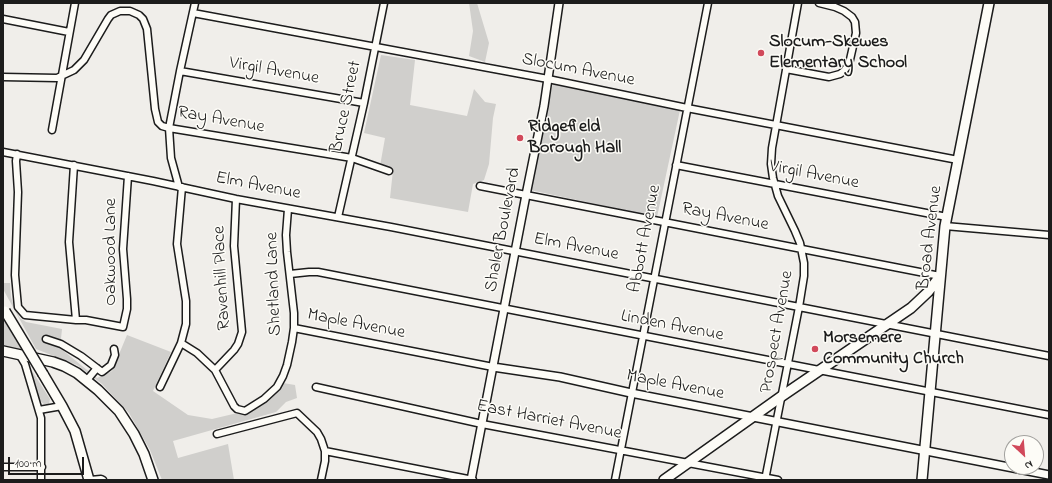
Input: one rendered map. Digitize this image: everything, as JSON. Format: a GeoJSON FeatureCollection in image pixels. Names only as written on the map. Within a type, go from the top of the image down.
{"type":"FeatureCollection","features":[{"type":"Feature","properties":{"kind":"main road","name":"Broad Avenue"},"geometry":{"type":"LineString","coordinates":[[922,480],[946,222],[989,3]]}},
{"type":"Feature","properties":{"kind":"main road"},"geometry":{"type":"LineString","coordinates":[[664,480],[782,396],[911,308],[921,299],[940,276]]}},
{"type":"Feature","properties":{"kind":"main road"},"geometry":{"type":"LineString","coordinates":[[4,309],[62,406],[75,431],[90,480]]}},
{"type":"Feature","properties":{"kind":"main road"},"geometry":{"type":"LineString","coordinates":[[3,351],[53,362],[64,366],[87,380],[109,400],[128,424],[141,447],[153,480]]}},
{"type":"Feature","properties":{"kind":"street"},"geometry":{"type":"LineString","coordinates":[[52,130],[75,3]]}},
{"type":"Feature","properties":{"kind":"street"},"geometry":{"type":"LineString","coordinates":[[160,387],[180,343],[186,324],[187,312],[177,244],[180,187],[170,158],[169,128],[195,3]]}},
{"type":"Feature","properties":{"kind":"street","name":"Bruce Street"},"geometry":{"type":"LineString","coordinates":[[338,217],[364,103],[384,3]]}},
{"type":"Feature","properties":{"kind":"street","name":"Shaler Boulevard"},"geometry":{"type":"LineString","coordinates":[[472,480],[483,415],[544,106],[559,3]]}},
{"type":"Feature","properties":{"kind":"street","name":"Abbott Avenue"},"geometry":{"type":"LineString","coordinates":[[615,480],[708,3]]}},
{"type":"Feature","properties":{"kind":"street","name":"Prospect Avenue"},"geometry":{"type":"LineString","coordinates":[[765,479],[805,271],[802,249],[774,184],[771,161],[798,3]]}},
{"type":"Feature","properties":{"kind":"street"},"geometry":{"type":"LineString","coordinates":[[786,69],[829,77],[840,74],[847,68],[856,33],[855,22],[852,17],[844,11],[819,3]]}},
{"type":"Feature","properties":{"kind":"street","name":"Ray Avenue"},"geometry":{"type":"LineString","coordinates":[[3,77],[57,78],[74,70],[84,60],[111,15],[125,10],[134,12],[143,19],[148,29],[156,117],[162,126],[352,158],[388,171]]}},
{"type":"Feature","properties":{"kind":"street","name":"Slocum Avenue"},"geometry":{"type":"LineString","coordinates":[[193,12],[958,160]]}},
{"type":"Feature","properties":{"kind":"street"},"geometry":{"type":"LineString","coordinates":[[3,19],[70,32]]}},
{"type":"Feature","properties":{"kind":"street","name":"Virgil Avenue"},"geometry":{"type":"LineString","coordinates":[[180,71],[364,103]]}},
{"type":"Feature","properties":{"kind":"street","name":"Elm Avenue"},"geometry":{"type":"LineString","coordinates":[[3,152],[74,165],[236,199],[338,217],[1049,356]]}},
{"type":"Feature","properties":{"kind":"street"},"geometry":{"type":"LineString","coordinates":[[17,154],[18,192],[15,275],[18,307],[25,315],[76,320],[69,242],[74,165]]}},
{"type":"Feature","properties":{"kind":"street","name":"Virgil Avenue"},"geometry":{"type":"LineString","coordinates":[[676,165],[774,184],[946,222],[1049,236]]}},
{"type":"Feature","properties":{"kind":"street","name":"Oakwood Lane"},"geometry":{"type":"LineString","coordinates":[[76,320],[86,320],[123,327],[127,309],[123,242],[128,176]]}},
{"type":"Feature","properties":{"kind":"street","name":"Ray Avenue"},"geometry":{"type":"LineString","coordinates":[[480,186],[940,276]]}},
{"type":"Feature","properties":{"kind":"street","name":"Ravenhill Place"},"geometry":{"type":"LineString","coordinates":[[215,370],[234,350],[238,344],[242,332],[234,246],[236,199]]}},
{"type":"Feature","properties":{"kind":"street","name":"Shetland Lane"},"geometry":{"type":"LineString","coordinates":[[215,370],[234,406],[245,411],[264,399],[277,387],[283,376],[287,365],[294,328],[286,235],[288,209]]}},
{"type":"Feature","properties":{"kind":"street","name":"Linden Avenue"},"geometry":{"type":"LineString","coordinates":[[290,274],[318,272],[1049,415]]}},
{"type":"Feature","properties":{"kind":"street","name":"Maple Avenue"},"geometry":{"type":"LineString","coordinates":[[294,328],[493,367],[560,377],[631,393],[1049,475]]}},
{"type":"Feature","properties":{"kind":"street"},"geometry":{"type":"LineString","coordinates":[[46,339],[61,344],[99,370]]}},
{"type":"Feature","properties":{"kind":"street"},"geometry":{"type":"LineString","coordinates":[[180,343],[197,353],[215,370]]}},
{"type":"Feature","properties":{"kind":"street"},"geometry":{"type":"LineString","coordinates":[[87,380],[99,370],[111,365],[115,355],[114,349]]}},
{"type":"Feature","properties":{"kind":"street"},"geometry":{"type":"LineString","coordinates":[[19,354],[25,364],[41,418],[42,480]]}},
{"type":"Feature","properties":{"kind":"street","name":"East Harriet Avenue"},"geometry":{"type":"LineString","coordinates":[[316,386],[482,424],[765,479],[778,480]]}},
{"type":"Feature","properties":{"kind":"street"},"geometry":{"type":"LineString","coordinates":[[39,410],[62,406]]}},
{"type":"Feature","properties":{"kind":"street"},"geometry":{"type":"LineString","coordinates":[[216,434],[297,413],[317,432],[321,439],[325,451],[325,461],[321,480]]}},
{"type":"Feature","properties":{"kind":"street"},"geometry":{"type":"LineString","coordinates":[[325,451],[472,480]]}},
{"type":"Feature","properties":{"kind":"street"},"geometry":{"type":"LineString","coordinates":[[3,468],[42,467]]}},
{"type":"Feature","properties":{"kind":"street"},"geometry":{"type":"LineString","coordinates":[[90,480],[103,480]]}},
{"type":"Feature","properties":{"kind":"shaded area"},"geometry":{"type":"Polygon","coordinates":[[[469,3],[477,3],[489,43],[485,62],[469,56],[473,31],[469,3]]]}},
{"type":"Feature","properties":{"kind":"shaded area"},"geometry":{"type":"Polygon","coordinates":[[[381,55],[415,60],[410,105],[467,116],[474,89],[485,102],[496,104],[493,118],[489,164],[484,180],[473,184],[468,212],[390,198],[393,170],[380,166],[385,138],[364,133],[381,55]]]}},
{"type":"Feature","properties":{"kind":"shaded area"},"geometry":{"type":"Polygon","coordinates":[[[553,83],[680,110],[657,217],[530,190],[553,83]]]}},
{"type":"Feature","properties":{"kind":"shaded area"},"geometry":{"type":"Polygon","coordinates":[[[3,283],[10,283],[11,297],[20,318],[26,322],[62,329],[60,348],[97,378],[112,371],[127,335],[171,352],[153,391],[188,415],[212,419],[250,410],[283,383],[295,385],[297,398],[286,402],[276,412],[173,441],[178,458],[228,444],[234,480],[162,480],[150,450],[129,413],[102,384],[77,365],[36,349],[3,289],[3,283]]]}},
{"type":"Feature","properties":{"kind":"shaded area"},"geometry":{"type":"Polygon","coordinates":[[[3,307],[17,333],[32,357],[3,351],[3,307]]]}},
{"type":"Feature","properties":{"kind":"shaded area"},"geometry":{"type":"Polygon","coordinates":[[[27,363],[50,399],[49,404],[44,404],[39,400],[27,363]]]}},
{"type":"Feature","properties":{"kind":"place","name":"Slocum-Skewes Elementary School"},"geometry":{"type":"Point","coordinates":[761,53]}},
{"type":"Feature","properties":{"kind":"place","name":"Ridgefield Borough Hall"},"geometry":{"type":"Point","coordinates":[520,138]}},
{"type":"Feature","properties":{"kind":"place","name":"Morsemere Community Church"},"geometry":{"type":"Point","coordinates":[815,349]}}]}
